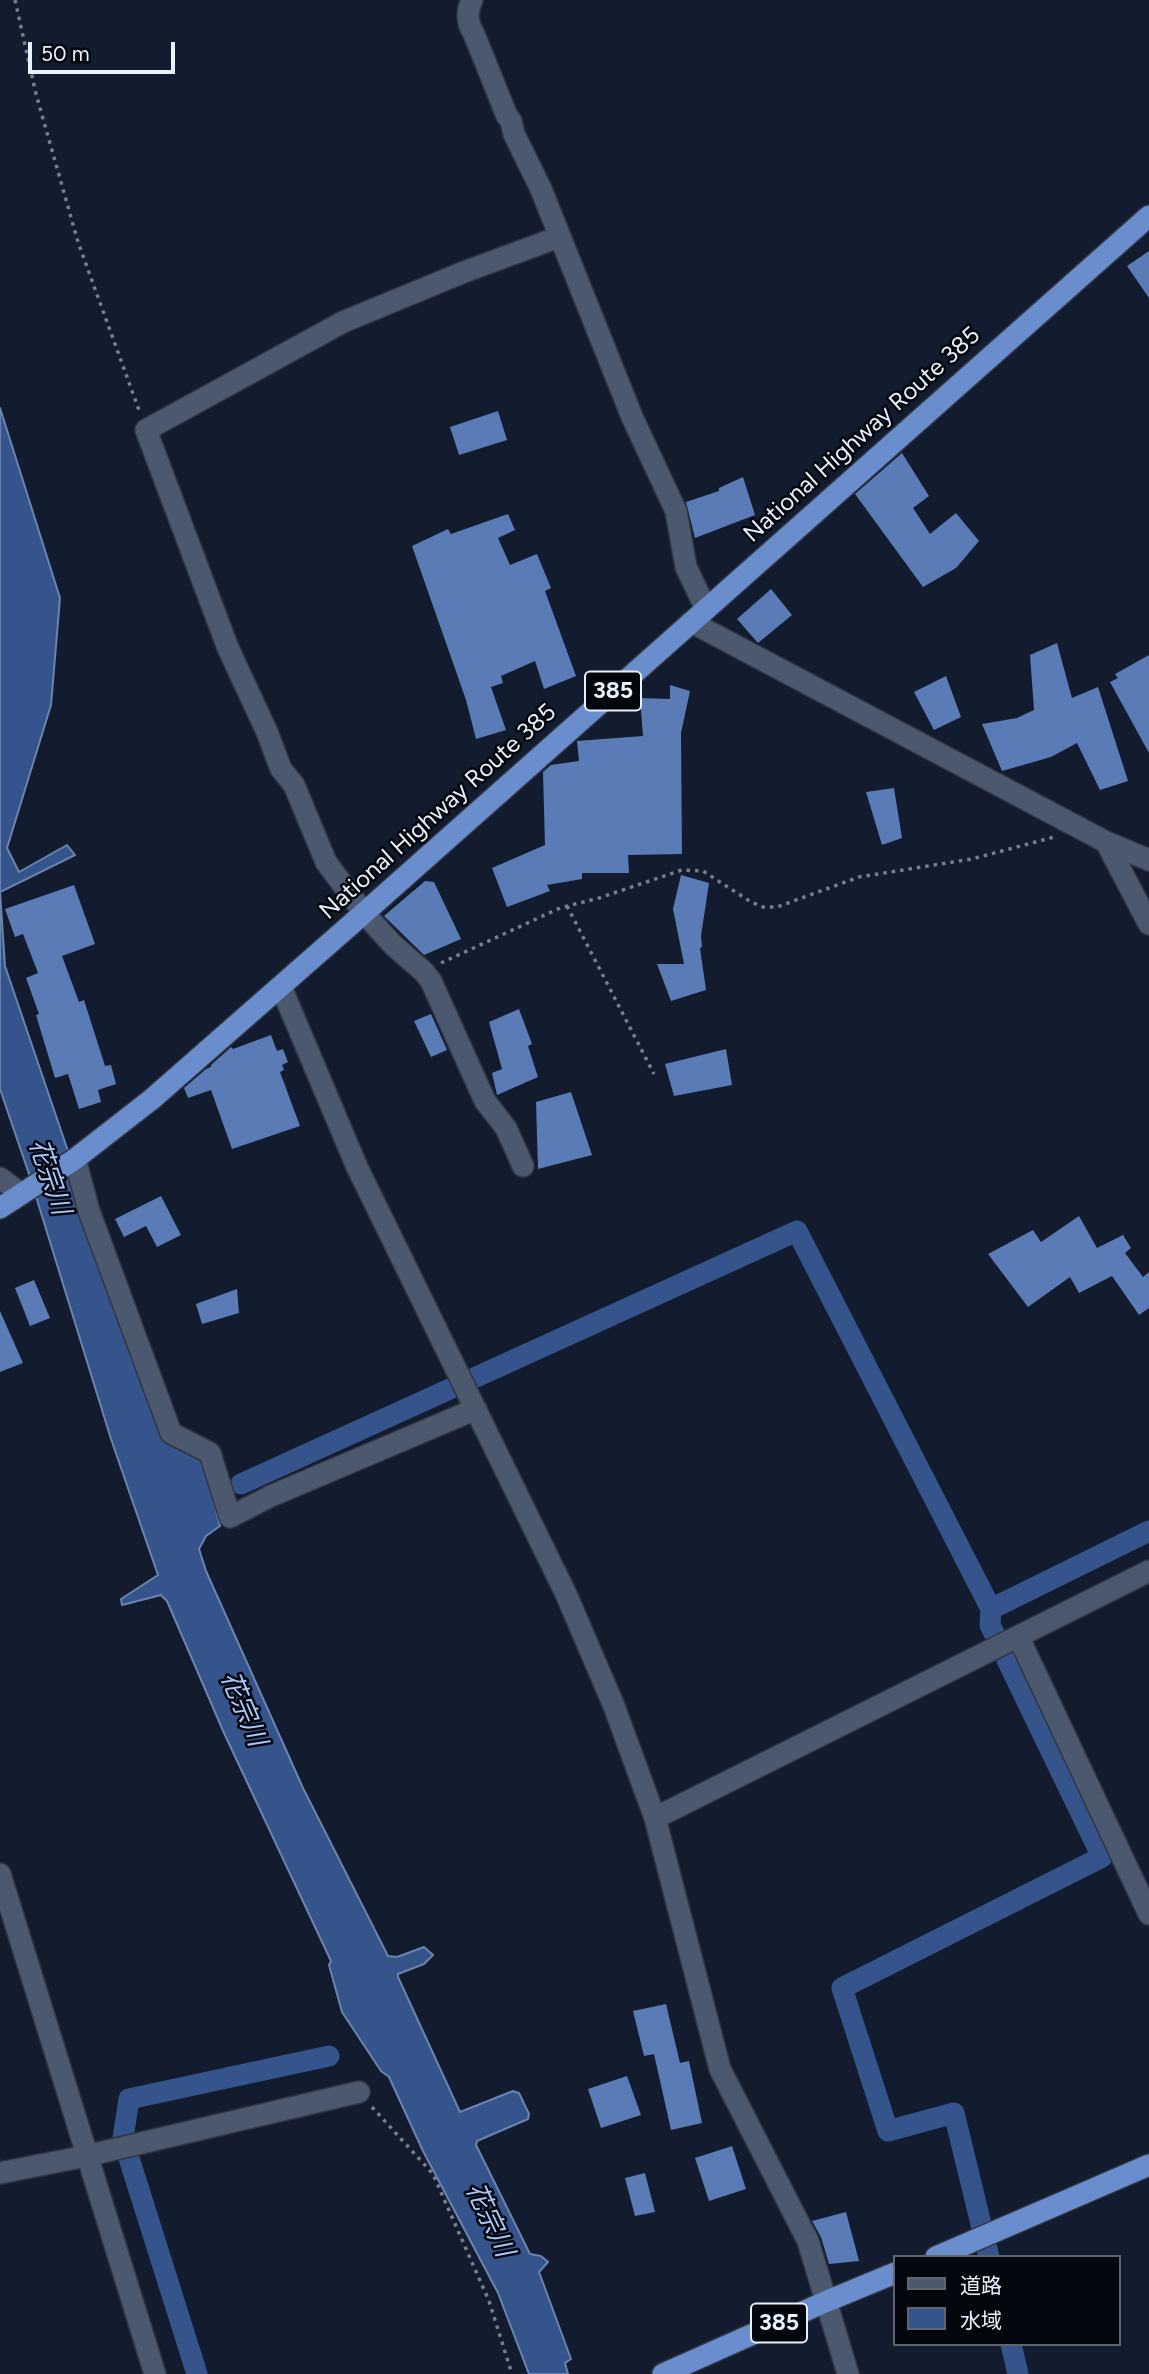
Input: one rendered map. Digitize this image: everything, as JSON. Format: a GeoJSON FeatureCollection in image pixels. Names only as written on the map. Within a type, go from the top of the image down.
{"type":"FeatureCollection","features":[{"type":"Feature","properties":{"kind":"highway","name":"National Highway Route 385"},"geometry":{"type":"LineString","coordinates":[[0,1208],[73,1160],[152,1099],[1149,216]]}},
{"type":"Feature","properties":{"kind":"highway"},"geometry":{"type":"LineString","coordinates":[[941,2255],[1149,2165]]}},
{"type":"Feature","properties":{"kind":"highway","name":"385"},"geometry":{"type":"LineString","coordinates":[[663,2374],[894,2273]]}},
{"type":"Feature","properties":{"kind":"street"},"geometry":{"type":"LineString","coordinates":[[472,0],[468,7],[468,25],[511,121],[514,134],[541,189],[633,419],[676,511],[698,616],[1106,842],[1149,860]]}},
{"type":"Feature","properties":{"kind":"street"},"geometry":{"type":"LineString","coordinates":[[523,1166],[506,1128],[485,1101],[431,981],[400,953],[364,914],[326,862],[294,785],[281,769],[223,636],[146,430],[343,323],[464,272],[559,237]]}},
{"type":"Feature","properties":{"kind":"street"},"geometry":{"type":"LineString","coordinates":[[1106,842],[1149,924]]}},
{"type":"Feature","properties":{"kind":"street"},"geometry":{"type":"LineString","coordinates":[[281,986],[357,1167],[566,1594],[614,1706],[654,1818],[720,2069],[808,2241],[848,2374]]}},
{"type":"Feature","properties":{"kind":"street"},"geometry":{"type":"LineString","coordinates":[[73,1160],[89,1211],[171,1433],[210,1452],[230,1517],[474,1404]]}},
{"type":"Feature","properties":{"kind":"street"},"geometry":{"type":"LineString","coordinates":[[0,1178],[25,1190]]}},
{"type":"Feature","properties":{"kind":"street"},"geometry":{"type":"LineString","coordinates":[[654,1818],[1149,1572]]}},
{"type":"Feature","properties":{"kind":"street"},"geometry":{"type":"LineString","coordinates":[[1019,1638],[1149,1914]]}},
{"type":"Feature","properties":{"kind":"street"},"geometry":{"type":"LineString","coordinates":[[0,1874],[155,2374]]}},
{"type":"Feature","properties":{"kind":"street"},"geometry":{"type":"LineString","coordinates":[[0,2173],[86,2156],[359,2092]]}},
{"type":"Feature","properties":{"kind":"path"},"geometry":{"type":"LineString","coordinates":[[15,0],[36,94],[78,242],[146,430]]}},
{"type":"Feature","properties":{"kind":"path"},"geometry":{"type":"LineString","coordinates":[[424,972],[469,948],[567,906],[682,870],[703,871],[751,902],[763,907],[777,907],[859,877],[971,859],[1051,839],[1073,824]]}},
{"type":"Feature","properties":{"kind":"path"},"geometry":{"type":"LineString","coordinates":[[567,906],[654,1074]]}},
{"type":"Feature","properties":{"kind":"path"},"geometry":{"type":"LineString","coordinates":[[359,2092],[433,2174],[489,2301],[512,2374]]}},
{"type":"Feature","properties":{"kind":"water"},"geometry":{"type":"Polygon","coordinates":[[[0,408],[60,598],[51,705],[7,848],[19,872],[67,845],[75,855],[0,892],[0,408]]]}},
{"type":"Feature","properties":{"kind":"water","name":"花宗川"},"geometry":{"type":"Polygon","coordinates":[[[0,892],[5,966],[68,1151],[84,1212],[167,1437],[202,1454],[220,1526],[206,1536],[199,1549],[206,1571],[303,1788],[388,1956],[397,1957],[424,1947],[433,1955],[424,1964],[398,1974],[398,1977],[460,2112],[513,2091],[519,2093],[529,2114],[528,2119],[477,2141],[476,2145],[530,2254],[541,2256],[548,2262],[539,2272],[571,2359],[565,2363],[568,2374],[529,2374],[498,2293],[423,2151],[389,2077],[381,2071],[342,2012],[329,1965],[331,1961],[224,1733],[167,1601],[161,1595],[122,1605],[121,1599],[158,1575],[111,1439],[0,1089],[0,892]]]}},
{"type":"Feature","properties":{"kind":"building"},"geometry":{"type":"Polygon","coordinates":[[[1149,251],[1149,298],[1127,266],[1149,251]]]}},
{"type":"Feature","properties":{"kind":"building"},"geometry":{"type":"Polygon","coordinates":[[[498,411],[507,440],[459,455],[450,427],[498,411]]]}},
{"type":"Feature","properties":{"kind":"building"},"geometry":{"type":"Polygon","coordinates":[[[902,453],[929,496],[913,508],[930,534],[956,513],[979,541],[956,568],[923,587],[855,494],[902,453]]]}},
{"type":"Feature","properties":{"kind":"building"},"geometry":{"type":"Polygon","coordinates":[[[743,477],[755,515],[695,538],[686,502],[719,491],[719,488],[743,477]]]}},
{"type":"Feature","properties":{"kind":"building"},"geometry":{"type":"Polygon","coordinates":[[[508,514],[515,530],[498,538],[510,565],[537,554],[551,588],[545,591],[576,676],[544,689],[535,661],[501,676],[503,683],[491,687],[506,730],[476,739],[466,700],[412,546],[448,529],[451,534],[508,514]]]}},
{"type":"Feature","properties":{"kind":"building"},"geometry":{"type":"Polygon","coordinates":[[[771,589],[792,615],[758,643],[737,619],[771,589]]]}},
{"type":"Feature","properties":{"kind":"building"},"geometry":{"type":"Polygon","coordinates":[[[1057,643],[1072,698],[1098,687],[1128,781],[1100,790],[1077,743],[1051,757],[1002,771],[982,724],[1017,718],[1034,710],[1030,655],[1057,643]]]}},
{"type":"Feature","properties":{"kind":"building"},"geometry":{"type":"Polygon","coordinates":[[[1149,655],[1149,753],[1110,682],[1118,678],[1115,674],[1149,655]]]}},
{"type":"Feature","properties":{"kind":"building"},"geometry":{"type":"Polygon","coordinates":[[[946,676],[961,717],[934,730],[914,692],[946,676]]]}},
{"type":"Feature","properties":{"kind":"building"},"geometry":{"type":"Polygon","coordinates":[[[670,685],[690,691],[681,733],[682,854],[628,855],[629,873],[582,873],[582,879],[547,885],[550,891],[507,907],[492,868],[545,845],[543,772],[551,765],[579,761],[577,741],[643,736],[640,698],[670,699],[670,685]]]}},
{"type":"Feature","properties":{"kind":"building"},"geometry":{"type":"Polygon","coordinates":[[[894,788],[902,838],[882,845],[866,792],[894,788]]]}},
{"type":"Feature","properties":{"kind":"building"},"geometry":{"type":"Polygon","coordinates":[[[681,875],[709,883],[700,948],[706,990],[671,1001],[657,964],[684,964],[673,909],[681,875]]]}},
{"type":"Feature","properties":{"kind":"building"},"geometry":{"type":"Polygon","coordinates":[[[425,881],[434,882],[461,939],[424,955],[384,916],[425,881]]]}},
{"type":"Feature","properties":{"kind":"building"},"geometry":{"type":"Polygon","coordinates":[[[74,885],[95,944],[62,956],[79,1002],[84,1000],[105,1066],[111,1065],[116,1084],[98,1090],[101,1102],[79,1109],[68,1074],[55,1078],[36,1015],[39,1014],[26,978],[38,973],[23,934],[15,937],[5,909],[74,885]]]}},
{"type":"Feature","properties":{"kind":"building"},"geometry":{"type":"Polygon","coordinates":[[[519,1009],[532,1044],[528,1046],[538,1077],[497,1095],[492,1073],[502,1069],[489,1022],[519,1009]]]}},
{"type":"Feature","properties":{"kind":"building"},"geometry":{"type":"Polygon","coordinates":[[[431,1014],[447,1050],[431,1057],[414,1021],[431,1014]]]}},
{"type":"Feature","properties":{"kind":"building"},"geometry":{"type":"Polygon","coordinates":[[[271,1035],[277,1051],[283,1049],[288,1062],[282,1065],[284,1070],[280,1072],[300,1126],[232,1149],[211,1090],[188,1098],[184,1088],[231,1047],[233,1049],[271,1035]]]}},
{"type":"Feature","properties":{"kind":"building"},"geometry":{"type":"Polygon","coordinates":[[[726,1049],[732,1085],[674,1096],[665,1064],[726,1049]]]}},
{"type":"Feature","properties":{"kind":"building"},"geometry":{"type":"Polygon","coordinates":[[[571,1092],[592,1155],[538,1169],[536,1102],[571,1092]]]}},
{"type":"Feature","properties":{"kind":"building"},"geometry":{"type":"Polygon","coordinates":[[[161,1196],[181,1235],[157,1247],[146,1226],[124,1237],[115,1219],[161,1196]]]}},
{"type":"Feature","properties":{"kind":"building"},"geometry":{"type":"Polygon","coordinates":[[[1079,1216],[1097,1248],[1123,1235],[1131,1248],[1125,1253],[1143,1277],[1149,1272],[1149,1308],[1139,1315],[1112,1276],[1079,1293],[1070,1277],[1028,1307],[988,1254],[1033,1230],[1041,1242],[1079,1216]]]}},
{"type":"Feature","properties":{"kind":"building"},"geometry":{"type":"Polygon","coordinates":[[[34,1280],[50,1318],[30,1326],[15,1288],[34,1280]]]}},
{"type":"Feature","properties":{"kind":"building"},"geometry":{"type":"Polygon","coordinates":[[[237,1289],[239,1313],[202,1324],[196,1304],[237,1289]]]}},
{"type":"Feature","properties":{"kind":"building"},"geometry":{"type":"Polygon","coordinates":[[[0,1311],[23,1363],[0,1372],[0,1311]]]}},
{"type":"Feature","properties":{"kind":"building"},"geometry":{"type":"Polygon","coordinates":[[[666,2004],[680,2063],[689,2061],[702,2123],[671,2130],[654,2054],[644,2056],[633,2011],[666,2004]]]}},
{"type":"Feature","properties":{"kind":"building"},"geometry":{"type":"Polygon","coordinates":[[[627,2076],[641,2115],[601,2128],[588,2089],[627,2076]]]}},
{"type":"Feature","properties":{"kind":"building"},"geometry":{"type":"Polygon","coordinates":[[[732,2146],[746,2189],[709,2201],[695,2158],[732,2146]]]}},
{"type":"Feature","properties":{"kind":"building"},"geometry":{"type":"Polygon","coordinates":[[[645,2173],[655,2212],[635,2216],[625,2178],[645,2173]]]}},
{"type":"Feature","properties":{"kind":"building"},"geometry":{"type":"Polygon","coordinates":[[[846,2212],[859,2261],[829,2264],[821,2237],[812,2221],[846,2212]]]}},
{"type":"Feature","properties":{"kind":"waterway"},"geometry":{"type":"LineString","coordinates":[[241,1484],[797,1231],[991,1609],[1149,1531]]}},
{"type":"Feature","properties":{"kind":"waterway"},"geometry":{"type":"LineString","coordinates":[[991,1609],[990,1625],[994,1633]]}},
{"type":"Feature","properties":{"kind":"waterway"},"geometry":{"type":"LineString","coordinates":[[989,2255],[954,2113],[888,2131],[842,1988],[1102,1857],[1007,1660]]}},
{"type":"Feature","properties":{"kind":"waterway"},"geometry":{"type":"LineString","coordinates":[[123,2138],[129,2099],[329,2056]]}},
{"type":"Feature","properties":{"kind":"waterway"},"geometry":{"type":"LineString","coordinates":[[128,2155],[197,2374]]}},
{"type":"Feature","properties":{"kind":"waterway"},"geometry":{"type":"LineString","coordinates":[[1011,2346],[1018,2374]]}}]}
